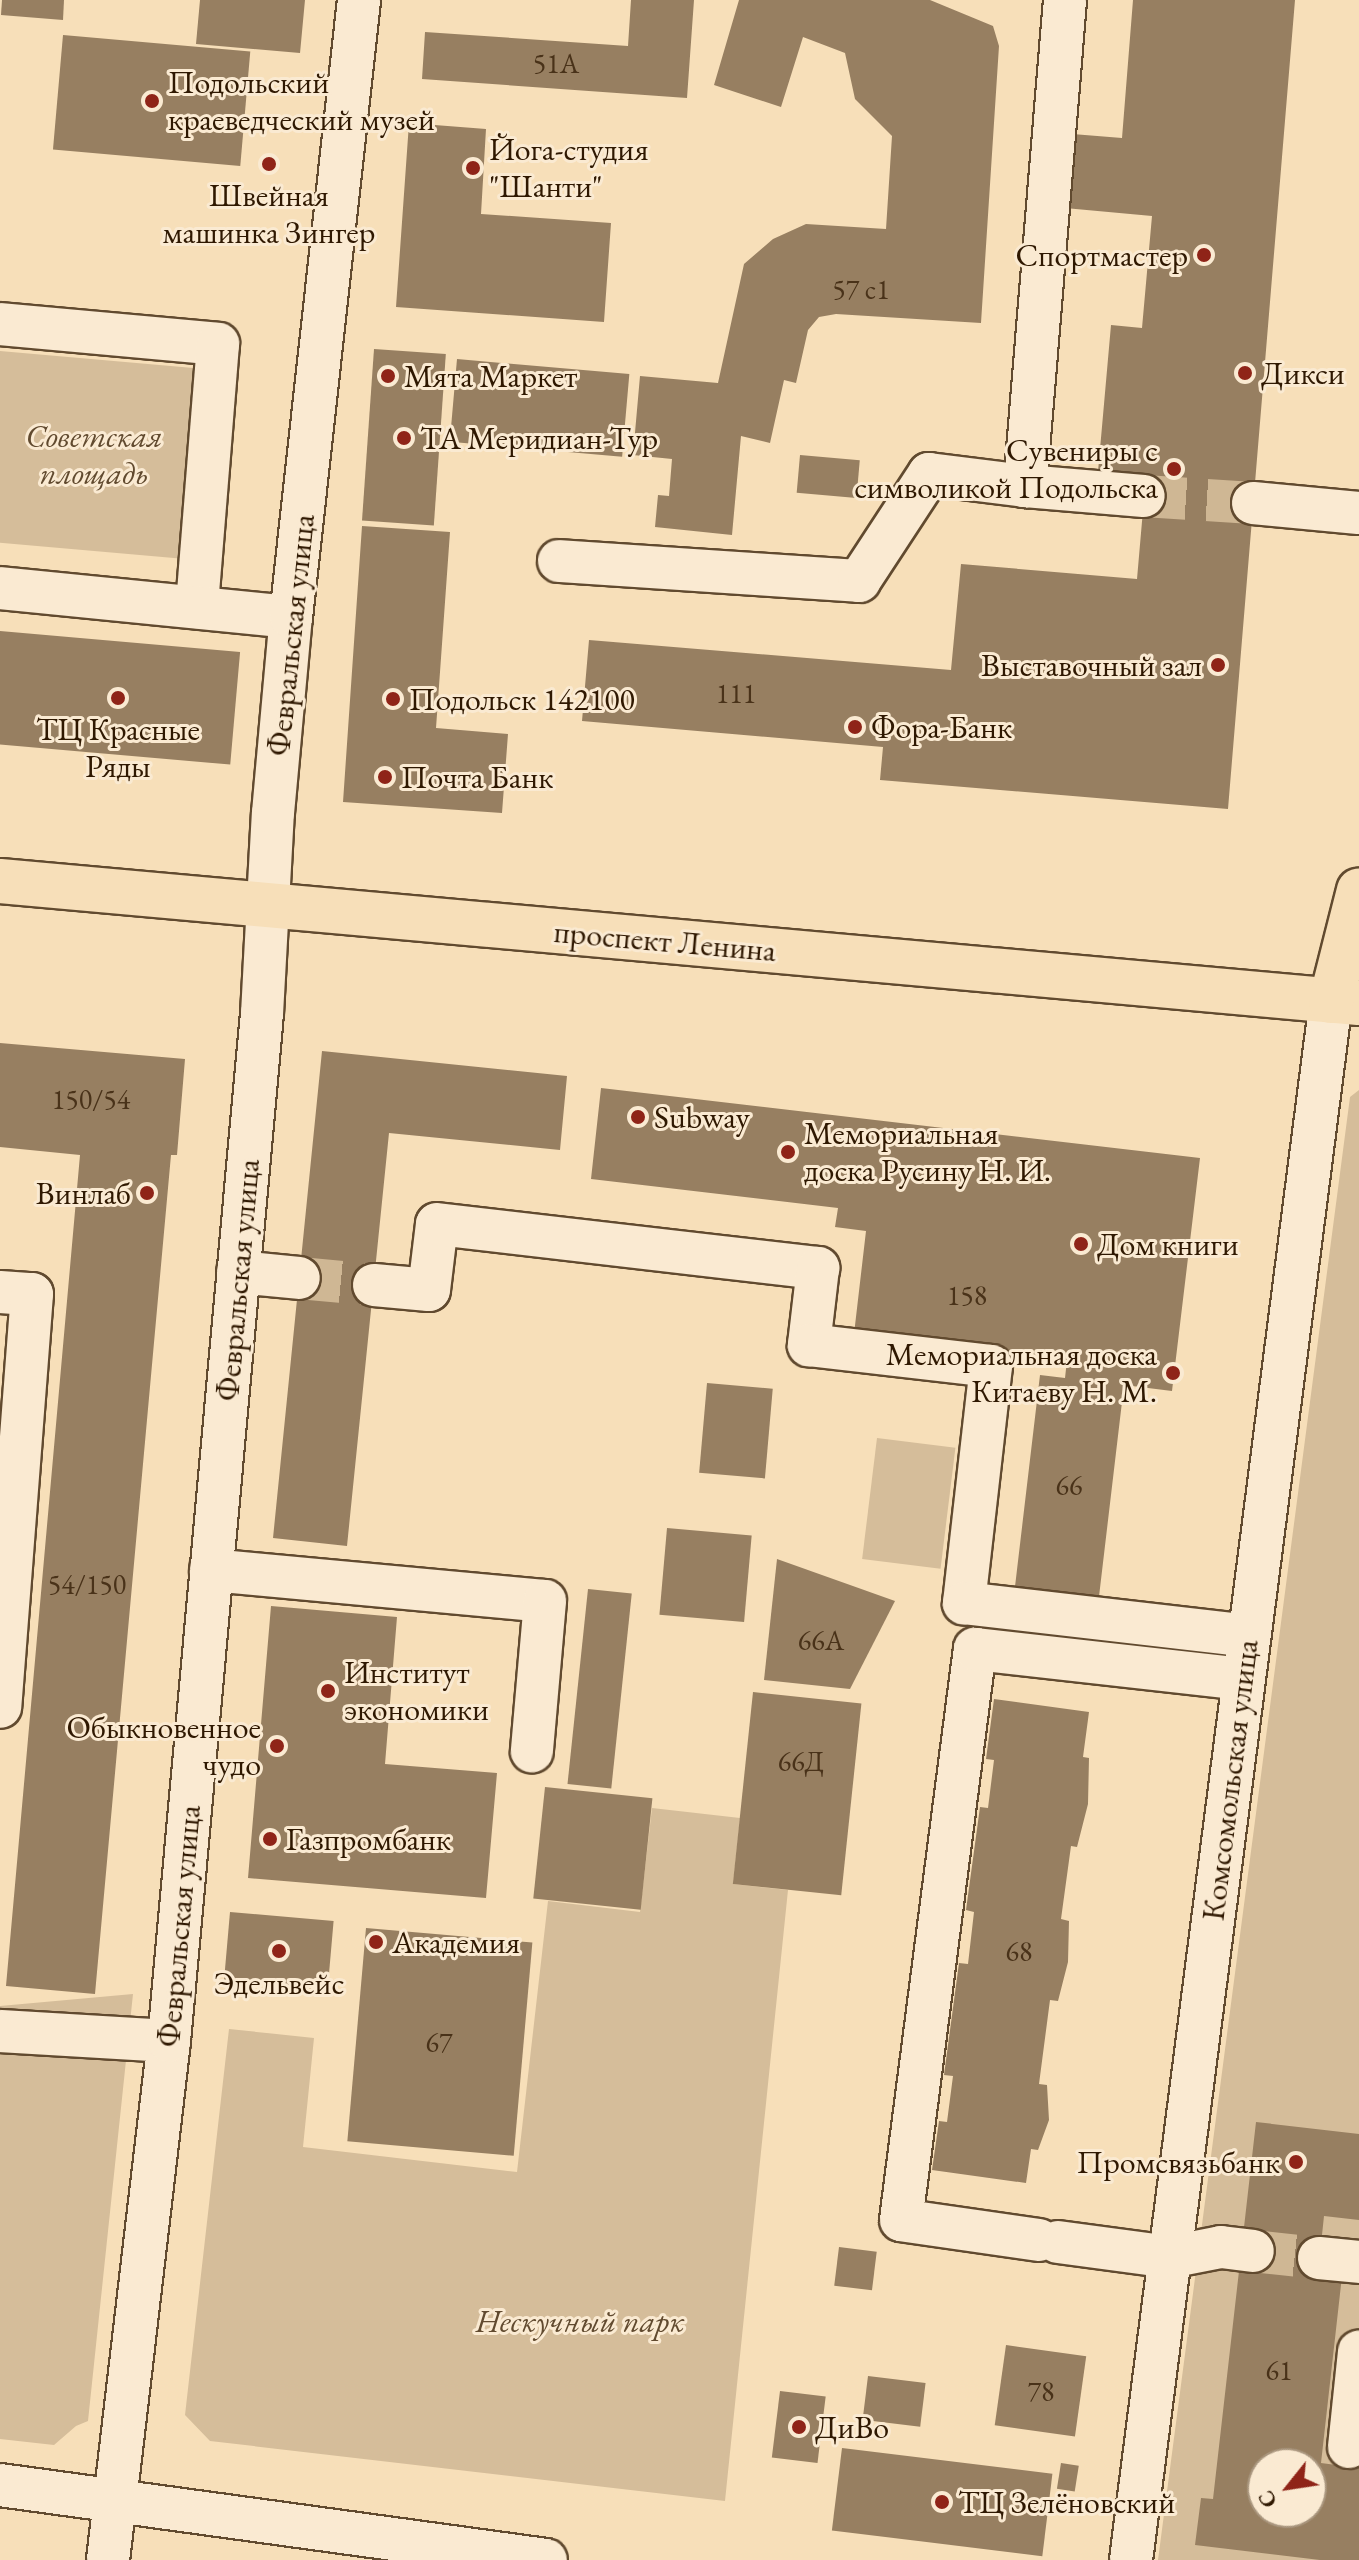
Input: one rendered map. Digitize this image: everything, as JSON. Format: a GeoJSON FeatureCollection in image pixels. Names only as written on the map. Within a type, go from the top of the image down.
{"type":"FeatureCollection","features":[{"type":"Feature","properties":{"kind":"main road","name":"проспект Ленина"},"geometry":{"type":"LineString","coordinates":[[0,881],[1350,997]]}},
{"type":"Feature","properties":{"kind":"main road"},"geometry":{"type":"LineString","coordinates":[[1350,997],[1359,890]]}},
{"type":"Feature","properties":{"kind":"street","name":"Февральская улица"},"geometry":{"type":"LineString","coordinates":[[108,2560],[169,2041],[270,905],[273,813],[291,617],[359,0]]}},
{"type":"Feature","properties":{"kind":"street"},"geometry":{"type":"LineString","coordinates":[[1025,486],[1065,0]]}},
{"type":"Feature","properties":{"kind":"street"},"geometry":{"type":"LineString","coordinates":[[0,324],[218,344],[197,607]]}},
{"type":"Feature","properties":{"kind":"street"},"geometry":{"type":"LineString","coordinates":[[559,561],[859,581],[929,474],[1144,496]]}},
{"type":"Feature","properties":{"kind":"street"},"geometry":{"type":"LineString","coordinates":[[1253,503],[1359,513]]}},
{"type":"Feature","properties":{"kind":"street"},"geometry":{"type":"LineString","coordinates":[[0,588],[291,617]]}},
{"type":"Feature","properties":{"kind":"street","name":"Комсомольская улица"},"geometry":{"type":"LineString","coordinates":[[1131,2560],[1249,1636],[1350,997]]}},
{"type":"Feature","properties":{"kind":"street"},"geometry":{"type":"LineString","coordinates":[[374,1285],[429,1290],[437,1224],[818,1268],[809,1345],[991,1366],[964,1603],[1249,1636]]}},
{"type":"Feature","properties":{"kind":"street"},"geometry":{"type":"LineString","coordinates":[[238,1272],[299,1278]]}},
{"type":"Feature","properties":{"kind":"street"},"geometry":{"type":"LineString","coordinates":[[0,1292],[32,1294],[0,1707]]}},
{"type":"Feature","properties":{"kind":"street"},"geometry":{"type":"LineString","coordinates":[[211,1570],[545,1601],[532,1751]]}},
{"type":"Feature","properties":{"kind":"street"},"geometry":{"type":"LineString","coordinates":[[1243,1679],[975,1649],[901,2220],[1170,2257],[1221,2247],[1253,2251]]}},
{"type":"Feature","properties":{"kind":"street"},"geometry":{"type":"LineString","coordinates":[[0,2031],[169,2041]]}},
{"type":"Feature","properties":{"kind":"street"},"geometry":{"type":"LineString","coordinates":[[1349,2447],[1359,2352]]}},
{"type":"Feature","properties":{"kind":"street"},"geometry":{"type":"LineString","coordinates":[[0,2485],[546,2560]]}},
{"type":"Feature","properties":{"kind":"green space","name":"Советская площадь"},"geometry":{"type":"Polygon","coordinates":[[[0,351],[196,368],[180,558],[0,543],[0,351]]]}},
{"type":"Feature","properties":{"kind":"green space"},"geometry":{"type":"Polygon","coordinates":[[[1359,1090],[1359,2560],[1158,2560],[1350,1097],[1359,1090]]]}},
{"type":"Feature","properties":{"kind":"green space"},"geometry":{"type":"Polygon","coordinates":[[[877,1438],[955,1448],[941,1569],[862,1559],[877,1438]]]}},
{"type":"Feature","properties":{"kind":"green space","name":"Нескучный парк"},"geometry":{"type":"Polygon","coordinates":[[[652,1808],[740,1818],[733,1884],[788,1890],[725,2501],[210,2441],[185,2415],[229,2029],[314,2038],[303,2147],[517,2172],[548,1901],[640,1912],[652,1808]]]}},
{"type":"Feature","properties":{"kind":"green space"},"geometry":{"type":"Polygon","coordinates":[[[133,1994],[88,2421],[76,2426],[54,2445],[0,2439],[0,2006],[133,1994]]]}},
{"type":"Feature","properties":{"kind":"building"},"geometry":{"type":"Polygon","coordinates":[[[2,0],[64,0],[63,20],[1,15],[2,0]]]}},
{"type":"Feature","properties":{"kind":"building"},"geometry":{"type":"Polygon","coordinates":[[[200,0],[305,0],[300,53],[196,44],[200,0]]]}},
{"type":"Feature","properties":{"kind":"building"},"geometry":{"type":"Polygon","coordinates":[[[631,0],[694,0],[687,98],[422,79],[425,32],[628,46],[631,0]]]}},
{"type":"Feature","properties":{"kind":"building"},"geometry":{"type":"Polygon","coordinates":[[[739,0],[930,0],[993,26],[999,46],[981,323],[836,314],[819,317],[808,330],[796,383],[784,380],[770,443],[741,436],[732,535],[655,527],[658,495],[669,496],[672,459],[633,455],[640,376],[718,383],[744,264],[773,239],[806,224],[886,229],[892,136],[855,99],[845,53],[803,37],[781,107],[714,85],[739,0]]]}},
{"type":"Feature","properties":{"kind":"building"},"geometry":{"type":"Polygon","coordinates":[[[1133,0],[1295,0],[1228,809],[880,780],[883,747],[582,721],[589,640],[951,670],[961,564],[1137,579],[1145,487],[1097,483],[1111,325],[1142,328],[1152,216],[1054,207],[1060,133],[1122,138],[1133,0]]]}},
{"type":"Feature","properties":{"kind":"building","name":"Подольский краеведческий музей"},"geometry":{"type":"Polygon","coordinates":[[[63,35],[250,51],[240,166],[53,150],[63,35]]]}},
{"type":"Feature","properties":{"kind":"building"},"geometry":{"type":"Polygon","coordinates":[[[409,123],[486,129],[481,214],[611,223],[604,322],[396,307],[409,123]]]}},
{"type":"Feature","properties":{"kind":"building","name":"ТА Меридиан-Тур"},"geometry":{"type":"Polygon","coordinates":[[[374,349],[446,354],[434,526],[362,521],[374,349]]]}},
{"type":"Feature","properties":{"kind":"building"},"geometry":{"type":"Polygon","coordinates":[[[457,359],[629,374],[622,457],[450,442],[457,359]]]}},
{"type":"Feature","properties":{"kind":"building"},"geometry":{"type":"Polygon","coordinates":[[[800,455],[860,460],[856,498],[797,493],[800,455]]]}},
{"type":"Feature","properties":{"kind":"building"},"geometry":{"type":"Polygon","coordinates":[[[362,526],[450,532],[436,728],[508,734],[502,813],[343,802],[362,526]]]}},
{"type":"Feature","properties":{"kind":"building","name":"ТЦ Красные Ряды"},"geometry":{"type":"Polygon","coordinates":[[[0,631],[240,652],[230,765],[0,744],[0,631]]]}},
{"type":"Feature","properties":{"kind":"building"},"geometry":{"type":"Polygon","coordinates":[[[0,1043],[185,1059],[177,1155],[171,1155],[95,1994],[6,1986],[80,1155],[0,1147],[0,1043]]]}},
{"type":"Feature","properties":{"kind":"building"},"geometry":{"type":"Polygon","coordinates":[[[322,1051],[567,1076],[560,1150],[389,1133],[347,1546],[273,1538],[322,1051]]]}},
{"type":"Feature","properties":{"kind":"building"},"geometry":{"type":"Polygon","coordinates":[[[601,1088],[1200,1158],[1172,1391],[1124,1385],[1098,1605],[1014,1595],[1040,1375],[1065,1378],[1067,1360],[854,1334],[866,1231],[835,1227],[838,1208],[591,1179],[601,1088]]]}},
{"type":"Feature","properties":{"kind":"building"},"geometry":{"type":"Polygon","coordinates":[[[707,1383],[773,1389],[765,1478],[699,1473],[707,1383]]]}},
{"type":"Feature","properties":{"kind":"building"},"geometry":{"type":"Polygon","coordinates":[[[667,1528],[752,1535],[744,1622],[659,1615],[667,1528]]]}},
{"type":"Feature","properties":{"kind":"building"},"geometry":{"type":"Polygon","coordinates":[[[777,1559],[895,1601],[850,1689],[764,1680],[777,1559]]]}},
{"type":"Feature","properties":{"kind":"building"},"geometry":{"type":"Polygon","coordinates":[[[588,1589],[632,1594],[611,1789],[568,1784],[588,1589]]]}},
{"type":"Feature","properties":{"kind":"building","name":"Институт экономики"},"geometry":{"type":"Polygon","coordinates":[[[271,1606],[397,1617],[385,1764],[497,1773],[486,1898],[248,1878],[271,1606]]]}},
{"type":"Feature","properties":{"kind":"building"},"geometry":{"type":"Polygon","coordinates":[[[753,1692],[861,1703],[841,1895],[733,1884],[753,1692]]]}},
{"type":"Feature","properties":{"kind":"building"},"geometry":{"type":"Polygon","coordinates":[[[994,1699],[1089,1712],[1083,1757],[1089,1758],[1088,1804],[1077,1847],[1071,1846],[1061,1919],[1069,1921],[1068,1962],[1058,2001],[1050,2000],[1039,2084],[1047,2085],[1049,2120],[1038,2150],[1031,2149],[1026,2183],[932,2170],[939,2121],[947,2122],[953,2076],[944,2075],[959,1963],[968,1964],[974,1912],[966,1910],[980,1807],[988,1808],[994,1760],[986,1759],[994,1699]]]}},
{"type":"Feature","properties":{"kind":"building"},"geometry":{"type":"Polygon","coordinates":[[[545,1787],[652,1798],[641,1910],[533,1898],[545,1787]]]}},
{"type":"Feature","properties":{"kind":"building","name":"Эдельвейс"},"geometry":{"type":"Polygon","coordinates":[[[230,1912],[334,1921],[328,1990],[224,1981],[230,1912]]]}},
{"type":"Feature","properties":{"kind":"building"},"geometry":{"type":"Polygon","coordinates":[[[366,1928],[532,1943],[514,2156],[347,2141],[366,1928]]]}},
{"type":"Feature","properties":{"kind":"building"},"geometry":{"type":"Polygon","coordinates":[[[1256,2122],[1359,2134],[1359,2220],[1324,2216],[1318,2273],[1342,2276],[1323,2448],[1247,2448],[1247,2528],[1327,2528],[1327,2464],[1359,2468],[1359,2560],[1320,2560],[1195,2545],[1201,2498],[1213,2499],[1256,2122]]]}},
{"type":"Feature","properties":{"kind":"building"},"geometry":{"type":"Polygon","coordinates":[[[839,2247],[877,2252],[872,2290],[834,2286],[839,2247]]]}},
{"type":"Feature","properties":{"kind":"building"},"geometry":{"type":"Polygon","coordinates":[[[1006,2345],[1086,2356],[1075,2436],[995,2425],[1006,2345]]]}},
{"type":"Feature","properties":{"kind":"building"},"geometry":{"type":"Polygon","coordinates":[[[868,2376],[926,2383],[920,2427],[863,2420],[868,2376]]]}},
{"type":"Feature","properties":{"kind":"building","name":"ДиВо"},"geometry":{"type":"Polygon","coordinates":[[[780,2391],[826,2397],[817,2463],[772,2458],[780,2391]]]}},
{"type":"Feature","properties":{"kind":"building","name":"ТЦ Зелёновский"},"geometry":{"type":"Polygon","coordinates":[[[842,2448],[1052,2474],[1042,2556],[832,2530],[842,2448]]]}},
{"type":"Feature","properties":{"kind":"building"},"geometry":{"type":"Polygon","coordinates":[[[1061,2463],[1079,2466],[1075,2491],[1057,2489],[1061,2463]]]}},
{"type":"Feature","properties":{"kind":"tunnel"},"geometry":{"type":"LineString","coordinates":[[1144,496],[1253,503]]}},
{"type":"Feature","properties":{"kind":"tunnel"},"geometry":{"type":"LineString","coordinates":[[299,1278],[374,1285]]}},
{"type":"Feature","properties":{"kind":"tunnel"},"geometry":{"type":"LineString","coordinates":[[1253,2251],[1319,2258]]}},
{"type":"Feature","properties":{"kind":"place","name":"Подольский краеведческий музей"},"geometry":{"type":"Point","coordinates":[152,101]}},
{"type":"Feature","properties":{"kind":"place","name":"Швейная машинка Зингер"},"geometry":{"type":"Point","coordinates":[269,164]}},
{"type":"Feature","properties":{"kind":"place","name":"Йога-студия \"Шанти\""},"geometry":{"type":"Point","coordinates":[473,168]}},
{"type":"Feature","properties":{"kind":"place","name":"Спортмастер"},"geometry":{"type":"Point","coordinates":[1204,255]}},
{"type":"Feature","properties":{"kind":"place","name":"Дикси"},"geometry":{"type":"Point","coordinates":[1245,373]}},
{"type":"Feature","properties":{"kind":"place","name":"Мята Маркет"},"geometry":{"type":"Point","coordinates":[388,376]}},
{"type":"Feature","properties":{"kind":"place","name":"ТА Меридиан-Тур"},"geometry":{"type":"Point","coordinates":[404,438]}},
{"type":"Feature","properties":{"kind":"place","name":"Сувениры с символикой Подольска"},"geometry":{"type":"Point","coordinates":[1174,469]}},
{"type":"Feature","properties":{"kind":"place","name":"Выставочный зал"},"geometry":{"type":"Point","coordinates":[1218,665]}},
{"type":"Feature","properties":{"kind":"place","name":"ТЦ Красные Ряды"},"geometry":{"type":"Point","coordinates":[118,698]}},
{"type":"Feature","properties":{"kind":"place","name":"Подольск 142100"},"geometry":{"type":"Point","coordinates":[393,699]}},
{"type":"Feature","properties":{"kind":"place","name":"Фора-Банк"},"geometry":{"type":"Point","coordinates":[855,727]}},
{"type":"Feature","properties":{"kind":"place","name":"Почта Банк"},"geometry":{"type":"Point","coordinates":[385,777]}},
{"type":"Feature","properties":{"kind":"place","name":"Subway"},"geometry":{"type":"Point","coordinates":[638,1117]}},
{"type":"Feature","properties":{"kind":"place","name":"Мемориальная доска Русину Н. И."},"geometry":{"type":"Point","coordinates":[788,1152]}},
{"type":"Feature","properties":{"kind":"place","name":"Винлаб"},"geometry":{"type":"Point","coordinates":[147,1193]}},
{"type":"Feature","properties":{"kind":"place","name":"Дом книги"},"geometry":{"type":"Point","coordinates":[1081,1244]}},
{"type":"Feature","properties":{"kind":"place","name":"Мемориальная доска Китаеву Н. М."},"geometry":{"type":"Point","coordinates":[1173,1373]}},
{"type":"Feature","properties":{"kind":"place","name":"Институт экономики"},"geometry":{"type":"Point","coordinates":[328,1691]}},
{"type":"Feature","properties":{"kind":"place","name":"Обыкновенное чудо"},"geometry":{"type":"Point","coordinates":[277,1746]}},
{"type":"Feature","properties":{"kind":"place","name":"Газпромбанк"},"geometry":{"type":"Point","coordinates":[270,1839]}},
{"type":"Feature","properties":{"kind":"place","name":"Академия"},"geometry":{"type":"Point","coordinates":[376,1942]}},
{"type":"Feature","properties":{"kind":"place","name":"Эдельвейс"},"geometry":{"type":"Point","coordinates":[279,1951]}},
{"type":"Feature","properties":{"kind":"place","name":"Промсвязьбанк"},"geometry":{"type":"Point","coordinates":[1296,2162]}},
{"type":"Feature","properties":{"kind":"place","name":"ДиВо"},"geometry":{"type":"Point","coordinates":[799,2427]}},
{"type":"Feature","properties":{"kind":"place","name":"ТЦ Зелёновский"},"geometry":{"type":"Point","coordinates":[942,2502]}}]}
